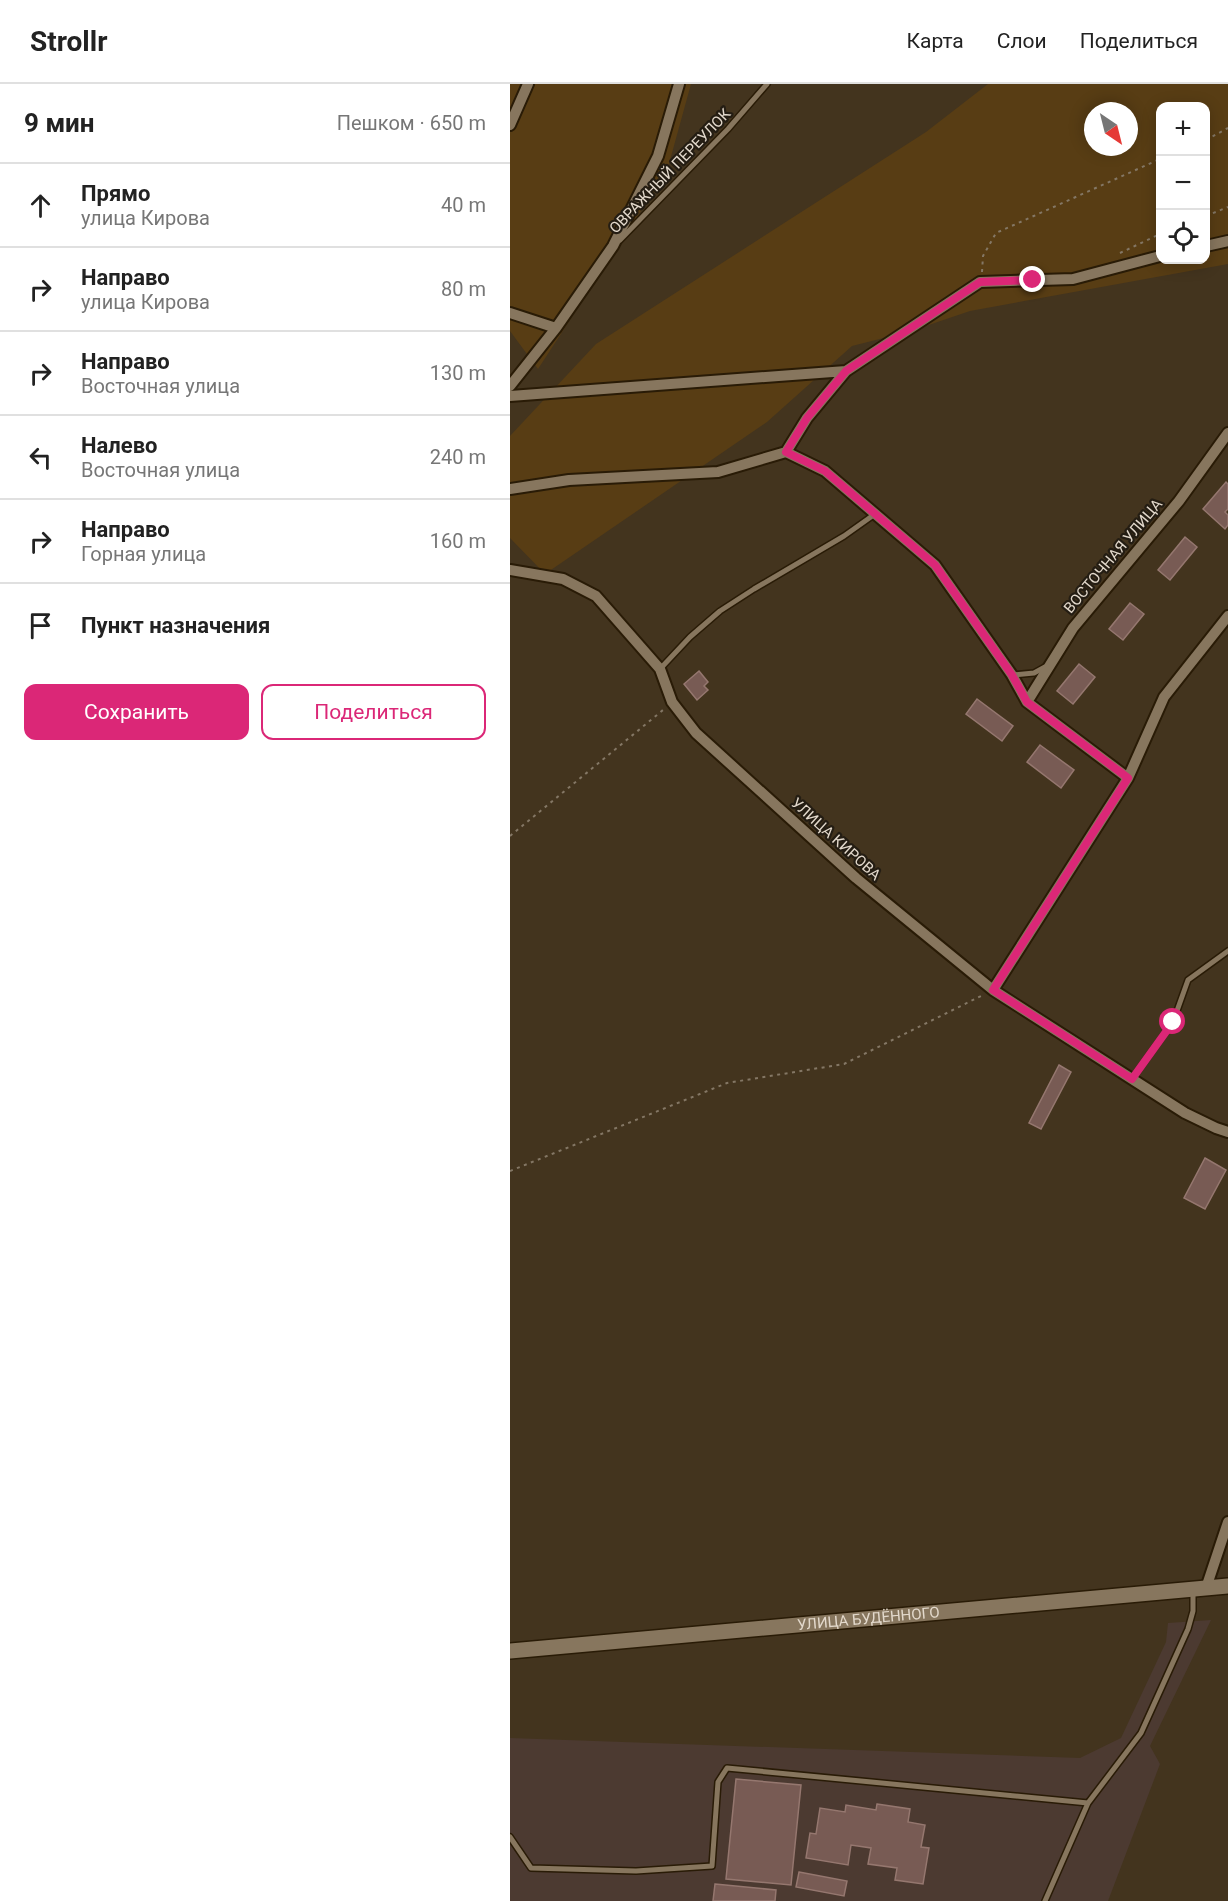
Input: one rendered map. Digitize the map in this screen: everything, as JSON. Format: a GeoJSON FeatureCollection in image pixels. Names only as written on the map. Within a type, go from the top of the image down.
{"type":"FeatureCollection","features":[{"type":"Feature","properties":{"kind":"main road","name":"УЛИЦА БУДЁННОГО"},"geometry":{"type":"LineString","coordinates":[[510,1651],[1228,1586]]}},
{"type":"Feature","properties":{"kind":"street"},"geometry":{"type":"LineString","coordinates":[[510,125],[528,84]]}},
{"type":"Feature","properties":{"kind":"street"},"geometry":{"type":"LineString","coordinates":[[510,386],[555,328],[613,246],[658,156],[679,84]]}},
{"type":"Feature","properties":{"kind":"street"},"geometry":{"type":"LineString","coordinates":[[1210,245],[1228,241]]}},
{"type":"Feature","properties":{"kind":"street"},"geometry":{"type":"LineString","coordinates":[[510,489],[569,480],[718,472],[786,452],[807,418],[846,371],[980,282],[1073,279],[1156,257]]}},
{"type":"Feature","properties":{"kind":"street"},"geometry":{"type":"LineString","coordinates":[[510,313],[555,328]]}},
{"type":"Feature","properties":{"kind":"street"},"geometry":{"type":"LineString","coordinates":[[510,396],[846,371]]}},
{"type":"Feature","properties":{"kind":"street","name":"ВОСТОЧНАЯ УЛИЦА"},"geometry":{"type":"LineString","coordinates":[[1027,702],[1073,628],[1179,501],[1228,433]]}},
{"type":"Feature","properties":{"kind":"street"},"geometry":{"type":"LineString","coordinates":[[786,452],[825,471],[935,565],[1012,675],[1027,702],[1128,778]]}},
{"type":"Feature","properties":{"kind":"street","name":"УЛИЦА КИРОВА"},"geometry":{"type":"LineString","coordinates":[[510,570],[563,579],[596,596],[660,669],[672,702],[696,733],[856,878],[993,990],[1185,1113],[1228,1132]]}},
{"type":"Feature","properties":{"kind":"street"},"geometry":{"type":"LineString","coordinates":[[993,990],[1128,778],[1164,697],[1228,616]]}},
{"type":"Feature","properties":{"kind":"street"},"geometry":{"type":"LineString","coordinates":[[1200,1588],[1228,1522]]}},
{"type":"Feature","properties":{"kind":"lane","name":"ОВРАЖНЫЙ ПЕРЕУЛОК"},"geometry":{"type":"LineString","coordinates":[[613,246],[728,129],[767,84]]}},
{"type":"Feature","properties":{"kind":"lane"},"geometry":{"type":"LineString","coordinates":[[660,669],[690,637],[720,612],[754,589],[844,536],[875,514]]}},
{"type":"Feature","properties":{"kind":"lane"},"geometry":{"type":"LineString","coordinates":[[1012,675],[1034,673],[1050,665]]}},
{"type":"Feature","properties":{"kind":"lane"},"geometry":{"type":"LineString","coordinates":[[1132,1079],[1173,1022],[1188,980],[1228,951]]}},
{"type":"Feature","properties":{"kind":"lane"},"geometry":{"type":"LineString","coordinates":[[1046,1901],[1088,1803],[1141,1733],[1188,1629],[1200,1588]]}},
{"type":"Feature","properties":{"kind":"lane"},"geometry":{"type":"LineString","coordinates":[[510,1837],[531,1868],[636,1871],[712,1866],[718,1782],[727,1768],[1088,1803]]}},
{"type":"Feature","properties":{"kind":"path"},"geometry":{"type":"LineString","coordinates":[[1210,138],[1228,128]]}},
{"type":"Feature","properties":{"kind":"path"},"geometry":{"type":"LineString","coordinates":[[980,282],[984,256],[996,233],[1156,161]]}},
{"type":"Feature","properties":{"kind":"path"},"geometry":{"type":"LineString","coordinates":[[1210,214],[1228,207]]}},
{"type":"Feature","properties":{"kind":"path"},"geometry":{"type":"LineString","coordinates":[[510,836],[672,702]]}},
{"type":"Feature","properties":{"kind":"path"},"geometry":{"type":"LineString","coordinates":[[510,1171],[727,1083],[844,1064],[993,990]]}},
{"type":"Feature","properties":{"kind":"shaded area"},"geometry":{"type":"Polygon","coordinates":[[[510,84],[691,84],[667,171],[538,369],[510,331],[510,84]]]}},
{"type":"Feature","properties":{"kind":"shaded area"},"geometry":{"type":"Polygon","coordinates":[[[988,84],[1228,84],[1228,264],[970,311],[911,331],[852,346],[767,422],[545,574],[510,538],[510,436],[596,344],[926,132],[988,84]]]}},
{"type":"Feature","properties":{"kind":"shaded area"},"geometry":{"type":"Polygon","coordinates":[[[1211,1620],[1150,1746],[1160,1764],[1108,1901],[510,1901],[510,1738],[1080,1758],[1121,1738],[1166,1642],[1168,1623],[1211,1620]]]}},
{"type":"Feature","properties":{"kind":"building"},"geometry":{"type":"Polygon","coordinates":[[[1226,482],[1228,484],[1228,509],[1225,512],[1228,515],[1228,525],[1225,529],[1203,509],[1226,482]]]}},
{"type":"Feature","properties":{"kind":"building"},"geometry":{"type":"Polygon","coordinates":[[[1185,537],[1197,547],[1170,580],[1158,570],[1185,537]]]}},
{"type":"Feature","properties":{"kind":"building"},"geometry":{"type":"Polygon","coordinates":[[[1130,603],[1144,614],[1123,640],[1109,629],[1130,603]]]}},
{"type":"Feature","properties":{"kind":"building"},"geometry":{"type":"Polygon","coordinates":[[[1079,664],[1095,677],[1073,704],[1057,691],[1079,664]]]}},
{"type":"Feature","properties":{"kind":"building"},"geometry":{"type":"Polygon","coordinates":[[[699,671],[708,682],[704,686],[708,690],[697,700],[684,684],[699,671]]]}},
{"type":"Feature","properties":{"kind":"building"},"geometry":{"type":"Polygon","coordinates":[[[977,699],[1013,726],[1002,741],[966,714],[977,699]]]}},
{"type":"Feature","properties":{"kind":"building"},"geometry":{"type":"Polygon","coordinates":[[[1040,745],[1074,770],[1061,788],[1027,762],[1040,745]]]}},
{"type":"Feature","properties":{"kind":"building"},"geometry":{"type":"Polygon","coordinates":[[[1059,1065],[1071,1072],[1041,1129],[1029,1123],[1059,1065]]]}},
{"type":"Feature","properties":{"kind":"building"},"geometry":{"type":"Polygon","coordinates":[[[1205,1158],[1226,1170],[1205,1209],[1184,1198],[1205,1158]]]}},
{"type":"Feature","properties":{"kind":"building"},"geometry":{"type":"Polygon","coordinates":[[[736,1779],[801,1785],[791,1885],[726,1879],[736,1779]]]}},
{"type":"Feature","properties":{"kind":"building"},"geometry":{"type":"Polygon","coordinates":[[[877,1804],[910,1809],[908,1822],[925,1825],[921,1847],[929,1848],[923,1884],[895,1880],[897,1868],[868,1864],[871,1848],[851,1845],[848,1865],[806,1858],[810,1833],[816,1834],[820,1808],[845,1812],[846,1805],[876,1810],[877,1804]]]}},
{"type":"Feature","properties":{"kind":"building"},"geometry":{"type":"Polygon","coordinates":[[[799,1872],[847,1881],[844,1896],[796,1887],[799,1872]]]}},
{"type":"Feature","properties":{"kind":"building"},"geometry":{"type":"Polygon","coordinates":[[[715,1884],[776,1890],[775,1901],[713,1901],[715,1884]]]}},
{"type":"Feature","properties":{"kind":"route"},"geometry":{"type":"LineString","coordinates":[[1033,280],[980,282],[846,371],[807,418],[786,452],[825,471],[935,565],[1012,675],[1027,702],[1128,778],[993,990],[1132,1079],[1173,1022]]}}]}
